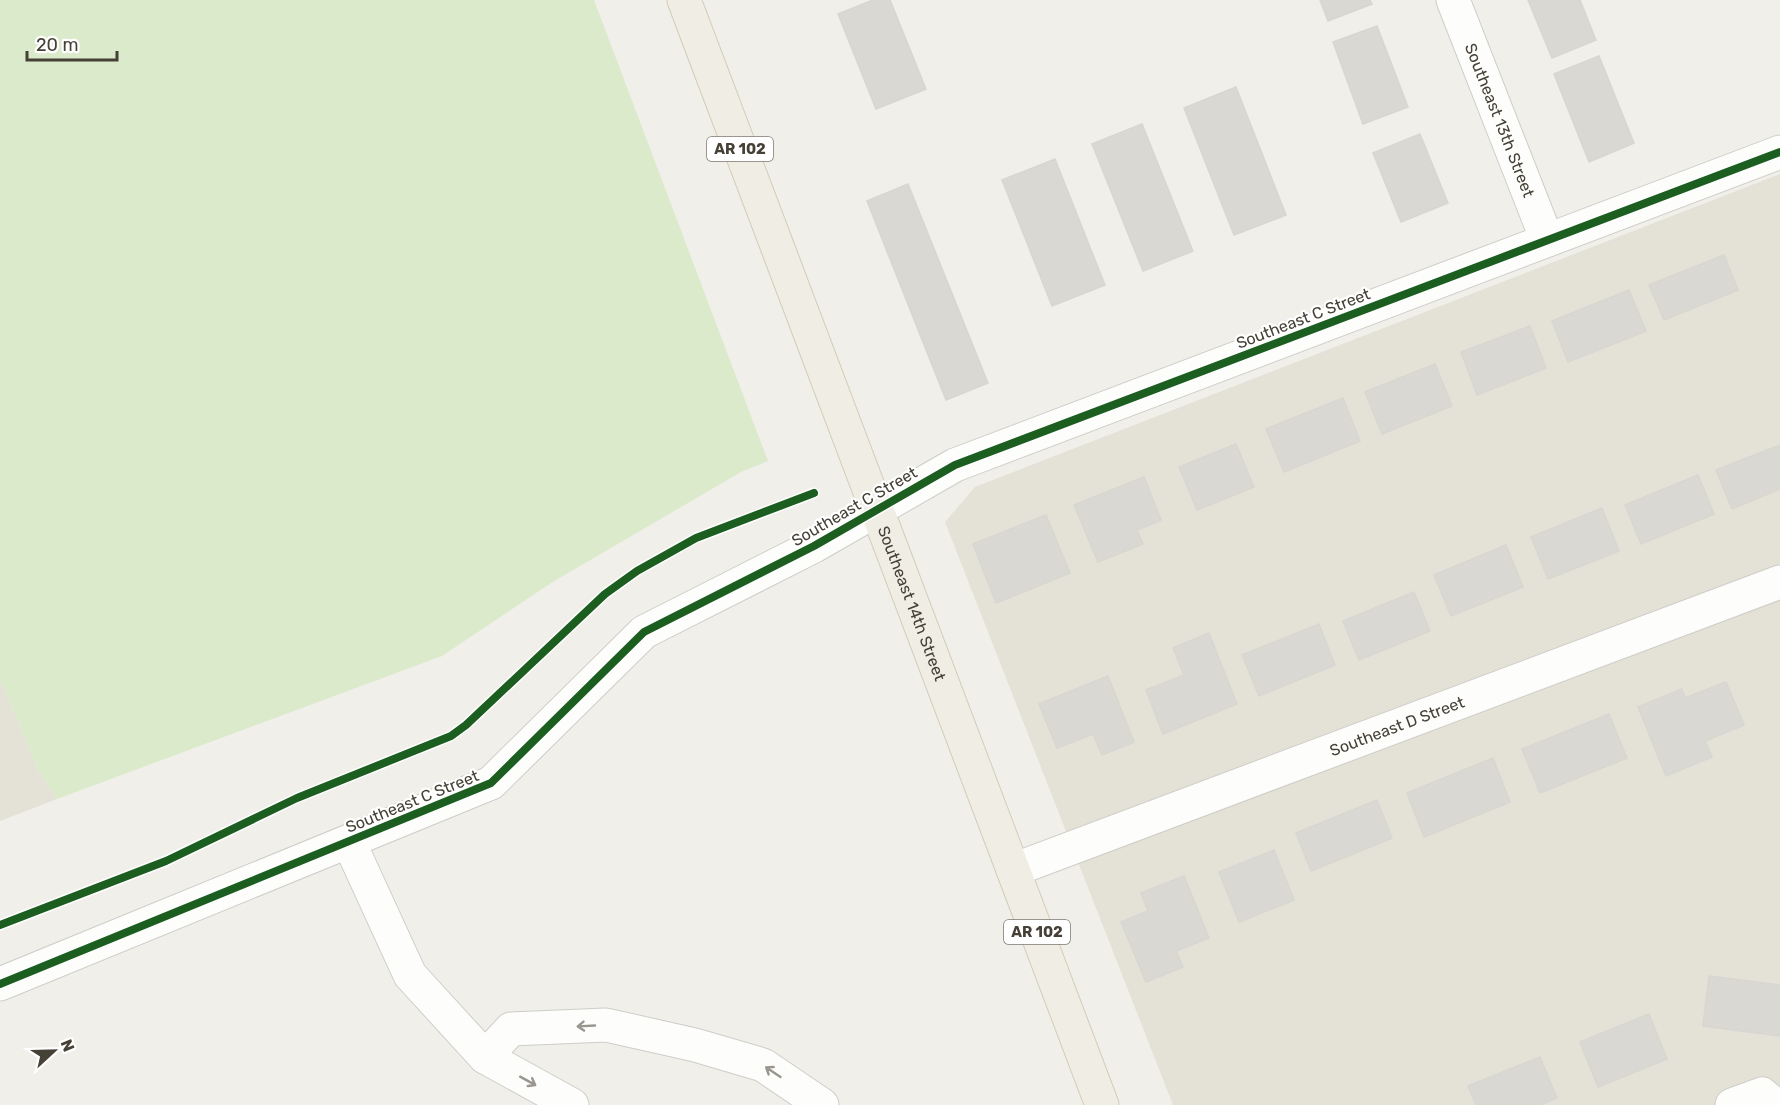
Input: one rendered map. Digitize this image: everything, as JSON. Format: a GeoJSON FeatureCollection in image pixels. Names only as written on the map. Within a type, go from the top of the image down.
{"type":"FeatureCollection","features":[{"type":"Feature","properties":{"kind":"main road","name":"Southeast 14th Street"},"geometry":{"type":"LineString","coordinates":[[684,0],[1102,1105]]}},
{"type":"Feature","properties":{"kind":"street","name":"Southeast 13th Street"},"geometry":{"type":"LineString","coordinates":[[1453,0],[1547,240]]}},
{"type":"Feature","properties":{"kind":"street","name":"Southeast C Street"},"geometry":{"type":"LineString","coordinates":[[0,984],[491,783],[644,632],[813,546],[955,465],[1780,152]]}},
{"type":"Feature","properties":{"kind":"street","name":"Southeast D Street"},"geometry":{"type":"LineString","coordinates":[[1013,870],[1780,582]]}},
{"type":"Feature","properties":{"kind":"street"},"geometry":{"type":"LineString","coordinates":[[350,842],[410,975],[485,1057],[572,1105]]}},
{"type":"Feature","properties":{"kind":"street"},"geometry":{"type":"LineString","coordinates":[[485,1057],[511,1029],[606,1025],[695,1045],[763,1065],[822,1105]]}},
{"type":"Feature","properties":{"kind":"street"},"geometry":{"type":"LineString","coordinates":[[1732,1105],[1762,1094],[1775,1105]]}},
{"type":"Feature","properties":{"kind":"shaded area"},"geometry":{"type":"Polygon","coordinates":[[[1780,174],[1780,1105],[1173,1105],[945,522],[975,487],[1780,174]]]}},
{"type":"Feature","properties":{"kind":"shaded area"},"geometry":{"type":"Polygon","coordinates":[[[0,679],[37,768],[57,799],[0,821],[0,679]]]}},
{"type":"Feature","properties":{"kind":"green space"},"geometry":{"type":"Polygon","coordinates":[[[0,0],[594,0],[768,461],[741,472],[551,583],[442,656],[57,799],[37,768],[0,679],[0,0]]]}},
{"type":"Feature","properties":{"kind":"building"},"geometry":{"type":"Polygon","coordinates":[[[873,0],[890,0],[926,89],[876,109],[838,14],[873,0]]]}},
{"type":"Feature","properties":{"kind":"building"},"geometry":{"type":"Polygon","coordinates":[[[1320,0],[1370,0],[1372,4],[1328,21],[1320,0]]]}},
{"type":"Feature","properties":{"kind":"building"},"geometry":{"type":"Polygon","coordinates":[[[1528,0],[1580,0],[1596,40],[1552,58],[1528,0]]]}},
{"type":"Feature","properties":{"kind":"building"},"geometry":{"type":"Polygon","coordinates":[[[1377,26],[1408,107],[1363,124],[1333,42],[1377,26]]]}},
{"type":"Feature","properties":{"kind":"building"},"geometry":{"type":"Polygon","coordinates":[[[1599,56],[1634,143],[1589,162],[1554,74],[1599,56]]]}},
{"type":"Feature","properties":{"kind":"building"},"geometry":{"type":"Polygon","coordinates":[[[1236,87],[1286,215],[1234,235],[1184,108],[1236,87]]]}},
{"type":"Feature","properties":{"kind":"building"},"geometry":{"type":"Polygon","coordinates":[[[1142,124],[1193,251],[1143,271],[1092,144],[1142,124]]]}},
{"type":"Feature","properties":{"kind":"building"},"geometry":{"type":"Polygon","coordinates":[[[1420,134],[1448,203],[1401,222],[1373,153],[1420,134]]]}},
{"type":"Feature","properties":{"kind":"building"},"geometry":{"type":"Polygon","coordinates":[[[1055,159],[1105,285],[1052,306],[1002,180],[1055,159]]]}},
{"type":"Feature","properties":{"kind":"building"},"geometry":{"type":"Polygon","coordinates":[[[908,184],[988,383],[946,400],[867,201],[908,184]]]}},
{"type":"Feature","properties":{"kind":"building"},"geometry":{"type":"Polygon","coordinates":[[[1724,255],[1738,290],[1664,320],[1649,285],[1724,255]]]}},
{"type":"Feature","properties":{"kind":"building"},"geometry":{"type":"Polygon","coordinates":[[[1629,290],[1646,331],[1568,362],[1552,321],[1629,290]]]}},
{"type":"Feature","properties":{"kind":"building"},"geometry":{"type":"Polygon","coordinates":[[[1530,326],[1546,368],[1477,395],[1461,352],[1530,326]]]}},
{"type":"Feature","properties":{"kind":"building"},"geometry":{"type":"Polygon","coordinates":[[[1435,364],[1452,406],[1382,434],[1365,392],[1435,364]]]}},
{"type":"Feature","properties":{"kind":"building"},"geometry":{"type":"Polygon","coordinates":[[[1343,398],[1360,441],[1284,472],[1266,429],[1343,398]]]}},
{"type":"Feature","properties":{"kind":"building"},"geometry":{"type":"Polygon","coordinates":[[[1236,444],[1254,487],[1197,510],[1179,467],[1236,444]]]}},
{"type":"Feature","properties":{"kind":"building"},"geometry":{"type":"Polygon","coordinates":[[[1780,445],[1780,489],[1732,509],[1716,470],[1780,445]]]}},
{"type":"Feature","properties":{"kind":"building"},"geometry":{"type":"Polygon","coordinates":[[[1698,475],[1714,514],[1641,544],[1625,505],[1698,475]]]}},
{"type":"Feature","properties":{"kind":"building"},"geometry":{"type":"Polygon","coordinates":[[[1144,477],[1161,520],[1137,530],[1143,544],[1098,562],[1074,505],[1144,477]]]}},
{"type":"Feature","properties":{"kind":"building"},"geometry":{"type":"Polygon","coordinates":[[[1602,508],[1619,551],[1548,579],[1531,537],[1602,508]]]}},
{"type":"Feature","properties":{"kind":"building"},"geometry":{"type":"Polygon","coordinates":[[[1046,515],[1070,573],[996,603],[973,544],[1046,515]]]}},
{"type":"Feature","properties":{"kind":"building"},"geometry":{"type":"Polygon","coordinates":[[[1506,545],[1523,587],[1451,616],[1434,575],[1506,545]]]}},
{"type":"Feature","properties":{"kind":"building"},"geometry":{"type":"Polygon","coordinates":[[[1414,592],[1430,631],[1359,660],[1343,621],[1414,592]]]}},
{"type":"Feature","properties":{"kind":"building"},"geometry":{"type":"Polygon","coordinates":[[[1319,624],[1335,665],[1259,696],[1242,655],[1319,624]]]}},
{"type":"Feature","properties":{"kind":"building"},"geometry":{"type":"Polygon","coordinates":[[[1209,633],[1237,704],[1163,734],[1146,690],[1184,675],[1173,648],[1209,633]]]}},
{"type":"Feature","properties":{"kind":"building"},"geometry":{"type":"Polygon","coordinates":[[[1108,676],[1134,742],[1102,755],[1093,734],[1057,748],[1039,704],[1108,676]]]}},
{"type":"Feature","properties":{"kind":"building"},"geometry":{"type":"Polygon","coordinates":[[[1726,682],[1744,725],[1705,741],[1712,757],[1666,776],[1638,707],[1682,689],[1685,698],[1726,682]]]}},
{"type":"Feature","properties":{"kind":"building"},"geometry":{"type":"Polygon","coordinates":[[[1609,714],[1627,758],[1540,793],[1522,749],[1609,714]]]}},
{"type":"Feature","properties":{"kind":"building"},"geometry":{"type":"Polygon","coordinates":[[[1493,758],[1510,802],[1424,837],[1407,793],[1493,758]]]}},
{"type":"Feature","properties":{"kind":"building"},"geometry":{"type":"Polygon","coordinates":[[[1377,800],[1392,838],[1311,871],[1296,833],[1377,800]]]}},
{"type":"Feature","properties":{"kind":"building"},"geometry":{"type":"Polygon","coordinates":[[[1274,850],[1294,900],[1239,922],[1219,872],[1274,850]]]}},
{"type":"Feature","properties":{"kind":"building"},"geometry":{"type":"Polygon","coordinates":[[[1184,876],[1209,938],[1176,951],[1183,967],[1146,982],[1121,922],[1148,911],[1141,893],[1184,876]]]}},
{"type":"Feature","properties":{"kind":"building"},"geometry":{"type":"Polygon","coordinates":[[[1709,976],[1780,985],[1780,1036],[1703,1026],[1709,976]]]}},
{"type":"Feature","properties":{"kind":"building"},"geometry":{"type":"Polygon","coordinates":[[[1649,1014],[1667,1059],[1598,1087],[1580,1042],[1649,1014]]]}},
{"type":"Feature","properties":{"kind":"building"},"geometry":{"type":"Polygon","coordinates":[[[1540,1057],[1557,1098],[1540,1105],[1476,1105],[1468,1086],[1540,1057]]]}},
{"type":"Feature","properties":{"kind":"cycle path"},"geometry":{"type":"LineString","coordinates":[[0,984],[491,783],[644,632],[814,546],[955,465],[1780,152]]}},
{"type":"Feature","properties":{"kind":"cycle path"},"geometry":{"type":"LineString","coordinates":[[0,925],[166,861],[297,798],[451,736],[466,725],[605,594],[637,571],[696,538],[814,493]]}}]}
